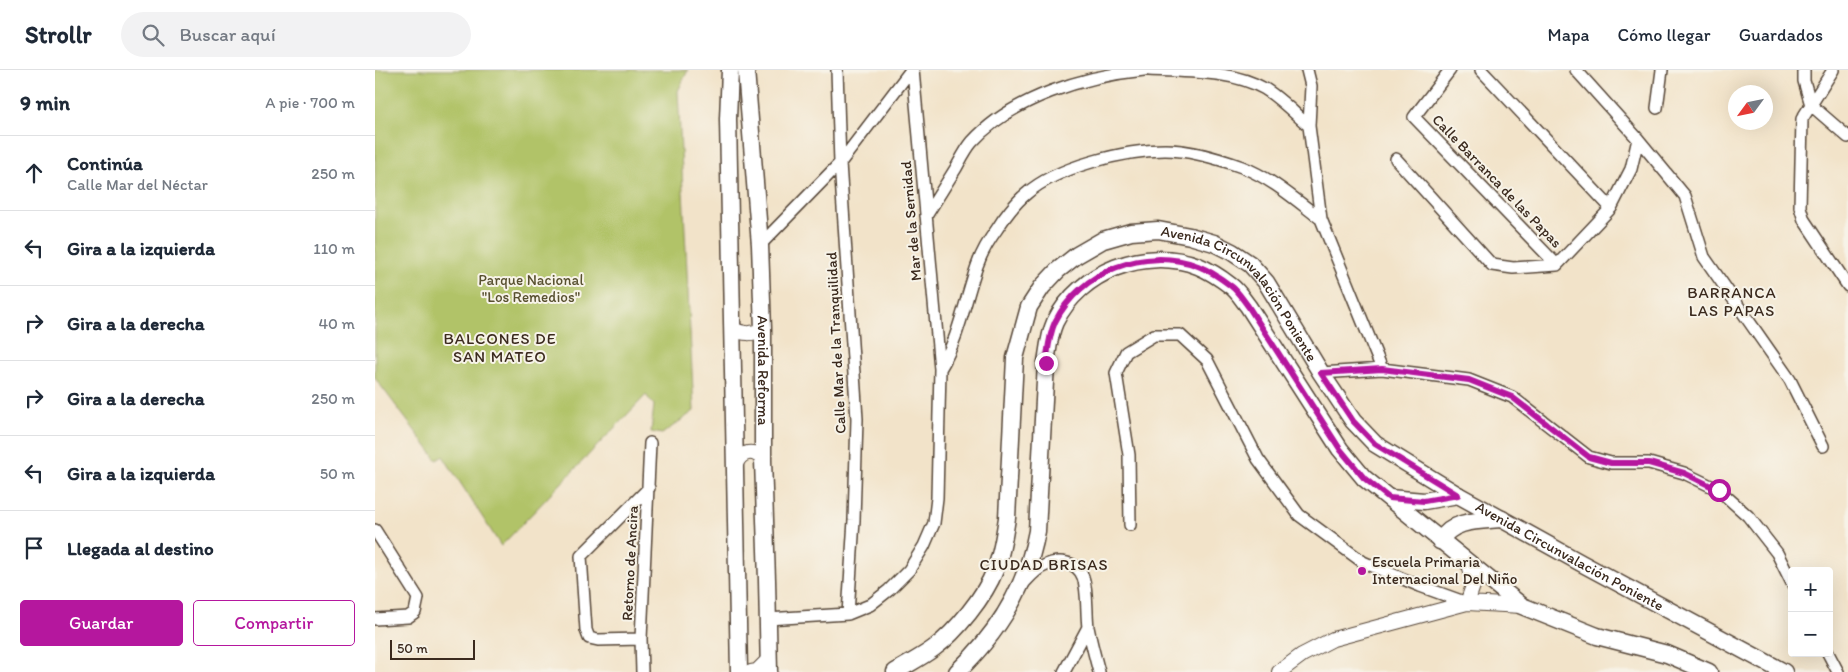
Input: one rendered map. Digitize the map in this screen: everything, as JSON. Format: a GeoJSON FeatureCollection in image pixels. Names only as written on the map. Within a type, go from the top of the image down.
{"type":"FeatureCollection","features":[{"type":"Feature","properties":{"kind":"main road","name":"Avenida Reforma"},"geometry":{"type":"LineString","coordinates":[[729,70],[728,119],[732,330],[745,671]]}},
{"type":"Feature","properties":{"kind":"main road","name":"Avenida Reforma"},"geometry":{"type":"LineString","coordinates":[[746,70],[760,245],[768,666]]}},
{"type":"Feature","properties":{"kind":"main road","name":"Avenida Circunvalación Poniente"},"geometry":{"type":"LineString","coordinates":[[895,672],[934,648],[955,630],[975,604],[995,571],[1003,544],[1007,518],[1015,358],[1029,307],[1042,287],[1058,270],[1077,255],[1103,240],[1131,232],[1158,230],[1214,243],[1250,264],[1266,282],[1321,373],[1353,421],[1375,444],[1458,495],[1784,672]]}},
{"type":"Feature","properties":{"kind":"main road","name":"Avenida Circunvalación Poniente"},"geometry":{"type":"LineString","coordinates":[[957,672],[978,652],[993,631],[1019,588],[1033,554],[1037,531],[1046,363],[1049,340],[1055,323],[1078,290],[1091,279],[1117,266],[1163,259],[1198,266],[1231,286],[1248,306],[1340,449],[1364,478],[1522,606],[1597,636],[1667,654],[1709,672]]}},
{"type":"Feature","properties":{"kind":"main road"},"geometry":{"type":"LineString","coordinates":[[1389,498],[1424,501],[1458,495]]}},
{"type":"Feature","properties":{"kind":"main road"},"geometry":{"type":"LineString","coordinates":[[1440,541],[1444,534],[1460,524],[1502,519]]}},
{"type":"Feature","properties":{"kind":"street","name":"Calle Mar de la Tranquilidad"},"geometry":{"type":"LineString","coordinates":[[837,70],[857,419],[854,520],[848,614]]}},
{"type":"Feature","properties":{"kind":"street"},"geometry":{"type":"LineString","coordinates":[[760,245],[841,162],[912,70]]}},
{"type":"Feature","properties":{"kind":"street","name":"Mar de la Sernidad"},"geometry":{"type":"LineString","coordinates":[[767,619],[848,614],[870,605],[889,590],[909,570],[924,546],[934,523],[937,498],[940,369],[912,70]]}},
{"type":"Feature","properties":{"kind":"street"},"geometry":{"type":"LineString","coordinates":[[926,216],[971,143],[989,126],[1011,110],[1049,93],[1087,80],[1117,72],[1144,70]]}},
{"type":"Feature","properties":{"kind":"street"},"geometry":{"type":"LineString","coordinates":[[1149,70],[1226,74],[1248,80],[1266,89],[1309,126]]}},
{"type":"Feature","properties":{"kind":"street"},"geometry":{"type":"LineString","coordinates":[[1307,70],[1311,86],[1309,126],[1321,219],[1382,369]]}},
{"type":"Feature","properties":{"kind":"street","name":"Calle Barranca de las Papas"},"geometry":{"type":"LineString","coordinates":[[1450,70],[1414,117],[1557,264]]}},
{"type":"Feature","properties":{"kind":"street"},"geometry":{"type":"LineString","coordinates":[[1481,70],[1611,208]]}},
{"type":"Feature","properties":{"kind":"street"},"geometry":{"type":"LineString","coordinates":[[1576,70],[1685,196],[1704,257],[1790,380],[1823,446]]}},
{"type":"Feature","properties":{"kind":"street"},"geometry":{"type":"LineString","coordinates":[[1657,108],[1662,70]]}},
{"type":"Feature","properties":{"kind":"street"},"geometry":{"type":"LineString","coordinates":[[1804,70],[1804,80],[1811,105],[1848,137]]}},
{"type":"Feature","properties":{"kind":"street"},"geometry":{"type":"LineString","coordinates":[[1833,70],[1802,119],[1800,207],[1804,220],[1848,286]]}},
{"type":"Feature","properties":{"kind":"street","name":"Calle Barranca de las Papas"},"geometry":{"type":"LineString","coordinates":[[1396,159],[1492,265],[1513,268],[1557,264],[1611,208],[1631,169],[1637,139]]}},
{"type":"Feature","properties":{"kind":"street"},"geometry":{"type":"LineString","coordinates":[[940,369],[948,355],[978,264],[997,228],[1025,194],[1052,177],[1083,165],[1126,154],[1165,150],[1201,154],[1244,168],[1283,190],[1321,219]]}},
{"type":"Feature","properties":{"kind":"street"},"geometry":{"type":"LineString","coordinates":[[732,330],[746,334],[763,329]]}},
{"type":"Feature","properties":{"kind":"street"},"geometry":{"type":"LineString","coordinates":[[1130,525],[1129,455],[1117,372],[1126,352],[1154,335],[1180,335],[1207,360],[1258,459],[1299,515],[1363,562],[1420,586],[1467,603],[1522,606]]}},
{"type":"Feature","properties":{"kind":"street"},"geometry":{"type":"LineString","coordinates":[[1321,373],[1382,369],[1469,380],[1512,397],[1589,457],[1611,463],[1649,463],[1684,473],[1719,490],[1748,516],[1777,553],[1788,575]]}},
{"type":"Feature","properties":{"kind":"street","name":"Retorno de Ancira"},"geometry":{"type":"LineString","coordinates":[[643,672],[641,639],[650,443]]}},
{"type":"Feature","properties":{"kind":"street"},"geometry":{"type":"LineString","coordinates":[[736,464],[742,454],[748,452],[754,453],[763,460]]}},
{"type":"Feature","properties":{"kind":"street","name":"Retorno de Ancira"},"geometry":{"type":"LineString","coordinates":[[641,639],[598,640],[589,638],[581,556],[649,488]]}},
{"type":"Feature","properties":{"kind":"street"},"geometry":{"type":"LineString","coordinates":[[375,530],[418,598],[415,612],[408,617],[375,619]]}},
{"type":"Feature","properties":{"kind":"street"},"geometry":{"type":"LineString","coordinates":[[1019,588],[1042,566],[1062,561],[1071,564],[1079,571],[1083,578],[1088,627],[1099,672]]}},
{"type":"Feature","properties":{"kind":"street"},"geometry":{"type":"LineString","coordinates":[[1467,603],[1474,583],[1469,564]]}},
{"type":"Feature","properties":{"kind":"street"},"geometry":{"type":"LineString","coordinates":[[1279,672],[1302,655],[1333,639],[1467,603]]}},
{"type":"Feature","properties":{"kind":"street"},"geometry":{"type":"LineString","coordinates":[[1064,672],[1088,627]]}},
{"type":"Feature","properties":{"kind":"street"},"geometry":{"type":"LineString","coordinates":[[1830,657],[1838,672]]}},
{"type":"Feature","properties":{"kind":"street"},"geometry":{"type":"LineString","coordinates":[[745,671],[757,671],[768,666]]}},
{"type":"Feature","properties":{"kind":"green space","name":"Parque Nacional \"Los Remedios\""},"geometry":{"type":"Polygon","coordinates":[[[375,70],[688,70],[678,91],[694,411],[662,434],[651,432],[654,405],[646,395],[501,546],[443,456],[437,460],[375,378],[375,70]]]}},
{"type":"Feature","properties":{"kind":"place","name":"Escuela Primaria Internacional Del Niño"},"geometry":{"type":"Point","coordinates":[1362,571]}},
{"type":"Feature","properties":{"kind":"district","name":"BARRANCA LAS PAPAS"},"geometry":{"type":"Point","coordinates":[1732,301]}},
{"type":"Feature","properties":{"kind":"district","name":"BALCONES DE SAN MATEO"},"geometry":{"type":"Point","coordinates":[500,347]}},
{"type":"Feature","properties":{"kind":"district","name":"CIUDAD BRISAS"},"geometry":{"type":"Point","coordinates":[1044,564]}},
{"type":"Feature","properties":{"kind":"route"},"geometry":{"type":"LineString","coordinates":[[1046,363],[1049,340],[1055,323],[1078,290],[1091,279],[1117,266],[1163,259],[1198,266],[1231,286],[1248,306],[1340,449],[1364,478],[1389,498],[1424,501],[1458,495],[1375,444],[1353,421],[1321,373],[1382,369],[1469,380],[1512,397],[1589,457],[1611,463],[1649,463],[1684,473],[1719,490]]}}]}
